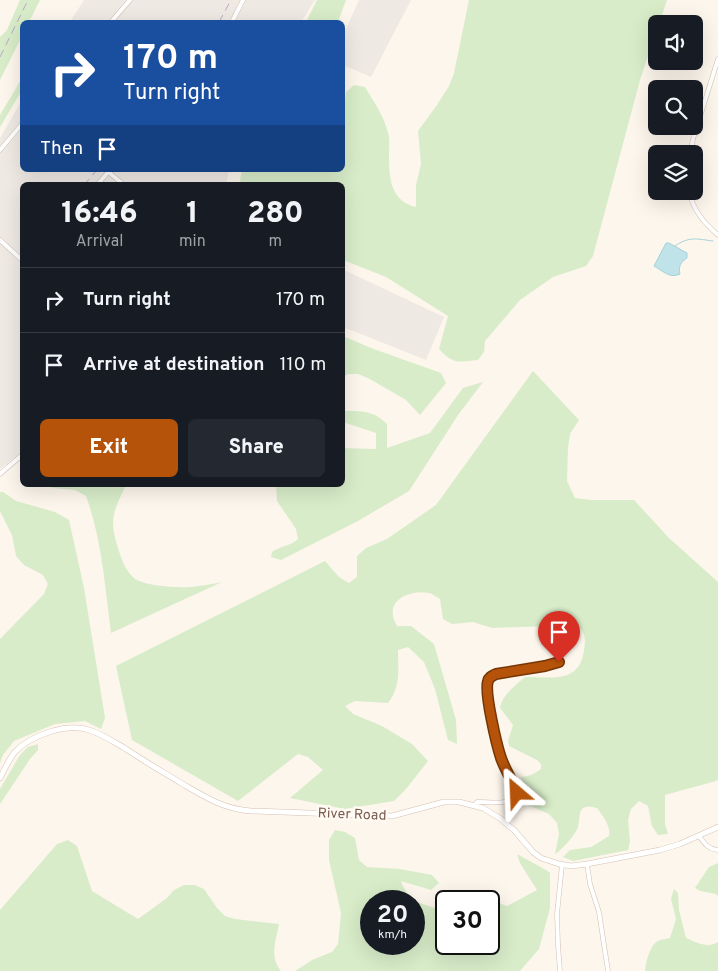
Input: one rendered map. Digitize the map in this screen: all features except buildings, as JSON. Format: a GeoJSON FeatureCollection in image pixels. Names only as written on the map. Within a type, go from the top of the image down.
{"type":"FeatureCollection","features":[{"type":"Feature","properties":{"kind":"street"},"geometry":{"type":"LineString","coordinates":[[113,20],[130,0]]}},
{"type":"Feature","properties":{"kind":"street"},"geometry":{"type":"LineString","coordinates":[[233,20],[243,0]]}},
{"type":"Feature","properties":{"kind":"street"},"geometry":{"type":"LineString","coordinates":[[692,145],[718,59]]}},
{"type":"Feature","properties":{"kind":"street"},"geometry":{"type":"LineString","coordinates":[[0,150],[20,126]]}},
{"type":"Feature","properties":{"kind":"street"},"geometry":{"type":"LineString","coordinates":[[99,182],[107,172]]}},
{"type":"Feature","properties":{"kind":"street"},"geometry":{"type":"LineString","coordinates":[[109,172],[121,182]]}},
{"type":"Feature","properties":{"kind":"street"},"geometry":{"type":"LineString","coordinates":[[692,200],[702,221],[718,235]]}},
{"type":"Feature","properties":{"kind":"street"},"geometry":{"type":"LineString","coordinates":[[0,240],[20,258]]}},
{"type":"Feature","properties":{"kind":"street"},"geometry":{"type":"LineString","coordinates":[[0,474],[20,457]]}},
{"type":"Feature","properties":{"kind":"street"},"geometry":{"type":"LineString","coordinates":[[474,806],[477,802],[508,802],[517,793],[503,763],[496,739],[487,692],[490,677],[496,674],[559,662]]}},
{"type":"Feature","properties":{"kind":"street","name":"River Road"},"geometry":{"type":"LineString","coordinates":[[0,778],[11,757],[22,745],[61,728],[80,728],[110,740],[210,800],[235,809],[392,816],[444,802],[459,802],[491,812],[514,830],[533,852],[541,858],[562,865],[587,864],[660,850],[680,844],[718,827]]}},
{"type":"Feature","properties":{"kind":"street"},"geometry":{"type":"LineString","coordinates":[[699,836],[706,846],[718,850]]}},
{"type":"Feature","properties":{"kind":"street"},"geometry":{"type":"LineString","coordinates":[[587,864],[590,884],[599,912],[608,971]]}},
{"type":"Feature","properties":{"kind":"street"},"geometry":{"type":"LineString","coordinates":[[560,971],[557,914],[562,865]]}},
{"type":"Feature","properties":{"kind":"shaded area"},"geometry":{"type":"Polygon","coordinates":[[[84,0],[315,0],[302,20],[71,20],[84,0]]]}},
{"type":"Feature","properties":{"kind":"shaded area"},"geometry":{"type":"Polygon","coordinates":[[[359,0],[411,0],[371,77],[345,66],[345,32],[359,0]]]}},
{"type":"Feature","properties":{"kind":"shaded area"},"geometry":{"type":"Polygon","coordinates":[[[20,103],[20,172],[229,172],[227,182],[20,182],[20,454],[0,469],[0,138],[20,103]]]}},
{"type":"Feature","properties":{"kind":"shaded area"},"geometry":{"type":"Polygon","coordinates":[[[345,270],[444,317],[426,360],[345,328],[345,270]]]}},
{"type":"Feature","properties":{"kind":"green space"},"geometry":{"type":"Polygon","coordinates":[[[20,0],[40,0],[30,20],[20,20],[20,40],[0,80],[0,37],[7,30],[20,0]]]}},
{"type":"Feature","properties":{"kind":"green space"},"geometry":{"type":"Polygon","coordinates":[[[317,0],[346,0],[339,20],[307,20],[317,0]]]}},
{"type":"Feature","properties":{"kind":"green space"},"geometry":{"type":"Polygon","coordinates":[[[469,0],[667,0],[662,15],[648,15],[648,56],[593,256],[586,266],[553,277],[520,300],[485,341],[484,352],[478,360],[461,362],[449,358],[439,349],[448,316],[386,277],[345,261],[345,182],[241,182],[240,180],[242,172],[345,172],[346,92],[354,85],[365,87],[384,121],[389,138],[392,186],[400,199],[416,207],[416,185],[421,164],[418,131],[449,86],[454,73],[469,0]]]}},
{"type":"Feature","properties":{"kind":"green space"},"geometry":{"type":"Polygon","coordinates":[[[20,81],[20,93],[0,127],[0,115],[20,81]]]}},
{"type":"Feature","properties":{"kind":"green space"},"geometry":{"type":"Polygon","coordinates":[[[345,337],[441,373],[446,383],[420,415],[406,400],[368,378],[358,374],[345,376],[345,337]]]}},
{"type":"Feature","properties":{"kind":"green space"},"geometry":{"type":"Polygon","coordinates":[[[533,371],[579,420],[570,434],[568,448],[567,481],[575,498],[634,500],[669,538],[718,582],[718,779],[665,795],[665,824],[668,834],[658,835],[652,826],[648,806],[639,801],[631,809],[628,820],[630,842],[628,850],[573,861],[563,857],[570,850],[591,847],[609,836],[608,825],[597,808],[586,807],[581,810],[578,827],[574,834],[555,854],[559,834],[557,823],[549,814],[528,805],[521,797],[523,781],[520,777],[528,776],[541,769],[541,764],[537,760],[509,746],[508,741],[513,725],[500,708],[506,695],[525,677],[563,676],[577,669],[585,646],[582,631],[578,625],[492,628],[473,622],[452,624],[443,619],[440,599],[429,593],[410,594],[399,599],[393,609],[393,616],[397,626],[411,626],[434,644],[456,720],[457,744],[448,740],[435,689],[424,662],[408,647],[398,650],[397,684],[388,703],[355,701],[345,706],[353,714],[382,726],[412,744],[428,761],[394,801],[345,809],[290,798],[323,770],[308,757],[298,754],[238,801],[132,740],[116,666],[325,561],[339,577],[349,583],[357,577],[357,556],[366,548],[387,539],[436,505],[533,371]]]}},
{"type":"Feature","properties":{"kind":"green space"},"geometry":{"type":"Polygon","coordinates":[[[483,382],[458,415],[409,491],[358,521],[281,560],[271,557],[272,552],[278,548],[298,539],[296,529],[277,501],[276,487],[345,487],[345,448],[376,449],[376,433],[345,423],[345,411],[366,412],[382,419],[387,424],[387,448],[430,433],[463,388],[483,382]]]}},
{"type":"Feature","properties":{"kind":"green space"},"geometry":{"type":"Polygon","coordinates":[[[50,487],[125,487],[115,510],[114,532],[125,566],[131,575],[139,581],[153,585],[178,587],[195,587],[222,582],[111,633],[105,581],[96,530],[86,496],[75,490],[50,487]]]}},
{"type":"Feature","properties":{"kind":"green space"},"geometry":{"type":"Polygon","coordinates":[[[0,492],[16,501],[55,512],[69,520],[84,588],[105,718],[101,729],[85,721],[55,724],[14,741],[3,755],[0,763],[0,639],[44,594],[48,584],[43,575],[24,565],[16,556],[12,535],[0,511],[0,492]]]}},
{"type":"Feature","properties":{"kind":"green space"},"geometry":{"type":"Polygon","coordinates":[[[38,744],[38,750],[0,804],[0,789],[20,755],[28,747],[38,744]]]}},
{"type":"Feature","properties":{"kind":"green space"},"geometry":{"type":"Polygon","coordinates":[[[335,830],[345,832],[355,838],[359,860],[367,867],[400,869],[432,875],[439,883],[431,890],[401,881],[405,890],[360,890],[360,955],[425,955],[425,905],[435,908],[435,955],[500,955],[500,903],[507,906],[537,890],[520,863],[517,854],[550,873],[550,908],[539,949],[520,971],[295,971],[312,960],[332,952],[338,944],[341,913],[329,860],[329,840],[335,830]]]}},
{"type":"Feature","properties":{"kind":"green space"},"geometry":{"type":"Polygon","coordinates":[[[68,840],[77,846],[92,891],[138,919],[167,898],[174,890],[184,885],[195,885],[204,889],[225,916],[235,919],[279,924],[274,954],[277,966],[281,971],[0,971],[0,910],[57,844],[68,840]]]}},
{"type":"Feature","properties":{"kind":"green space"},"geometry":{"type":"Polygon","coordinates":[[[718,863],[718,896],[695,888],[709,867],[718,863]]]}},
{"type":"Feature","properties":{"kind":"green space"},"geometry":{"type":"Polygon","coordinates":[[[674,889],[678,893],[679,910],[686,938],[706,945],[718,942],[718,971],[645,971],[647,959],[655,943],[670,938],[676,919],[671,899],[674,889]]]}},
{"type":"Feature","properties":{"kind":"water"},"geometry":{"type":"Polygon","coordinates":[[[666,243],[687,253],[687,258],[680,266],[680,274],[673,276],[654,266],[666,243]]]}},
{"type":"Feature","properties":{"kind":"waterway"},"geometry":{"type":"LineString","coordinates":[[675,246],[689,239],[713,241]]}},
{"type":"Feature","properties":{"kind":"railway"},"geometry":{"type":"LineString","coordinates":[[0,57],[28,0]]}},
{"type":"Feature","properties":{"kind":"railway"},"geometry":{"type":"LineString","coordinates":[[220,20],[231,0]]}},
{"type":"Feature","properties":{"kind":"railway"},"geometry":{"type":"LineString","coordinates":[[87,182],[95,172]]}},
{"type":"Feature","properties":{"kind":"route"},"geometry":{"type":"LineString","coordinates":[[517,793],[500,756],[487,692],[488,681],[490,677],[496,674],[559,662]]}}]}
